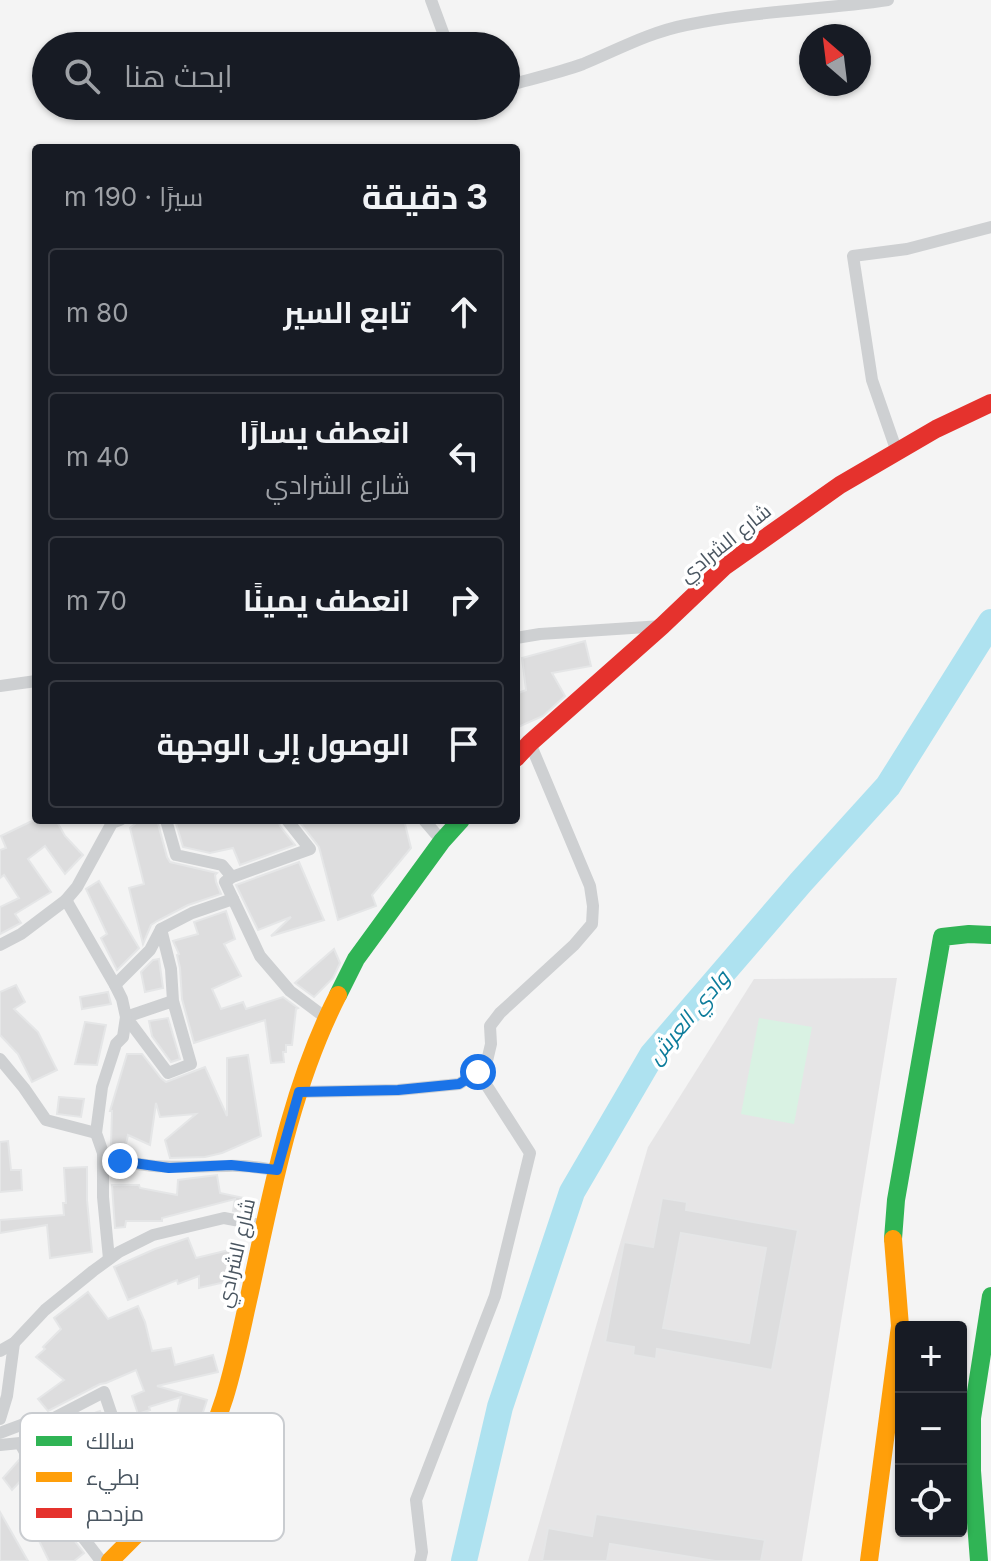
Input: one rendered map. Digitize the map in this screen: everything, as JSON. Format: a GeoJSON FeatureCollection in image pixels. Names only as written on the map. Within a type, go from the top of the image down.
{"type":"FeatureCollection","features":[{"type":"Feature","properties":{"kind":"street"},"geometry":{"type":"LineString","coordinates":[[431,0],[443,32]]}},
{"type":"Feature","properties":{"kind":"street"},"geometry":{"type":"LineString","coordinates":[[748,0],[750,15]]}},
{"type":"Feature","properties":{"kind":"street"},"geometry":{"type":"LineString","coordinates":[[520,82],[582,64],[634,41],[676,28],[750,15],[888,0]]}},
{"type":"Feature","properties":{"kind":"street"},"geometry":{"type":"LineString","coordinates":[[897,452],[872,380],[853,256],[907,249],[991,227]]}},
{"type":"Feature","properties":{"kind":"street","name":"شارع الشرادي"},"geometry":{"type":"LineString","coordinates":[[520,754],[724,567],[840,485],[936,429],[991,403]]}},
{"type":"Feature","properties":{"kind":"street"},"geometry":{"type":"LineString","coordinates":[[520,637],[662,626]]}},
{"type":"Feature","properties":{"kind":"street"},"geometry":{"type":"LineString","coordinates":[[0,686],[32,682]]}},
{"type":"Feature","properties":{"kind":"street"},"geometry":{"type":"LineString","coordinates":[[299,1092],[398,1090],[459,1084],[478,1072],[487,1061],[491,1044],[490,1026],[500,1013],[574,945],[592,924],[590,886],[530,743]]}},
{"type":"Feature","properties":{"kind":"street"},"geometry":{"type":"LineString","coordinates":[[0,945],[21,934],[66,900],[77,887],[111,824]]}},
{"type":"Feature","properties":{"kind":"street"},"geometry":{"type":"LineString","coordinates":[[167,824],[176,855],[222,865],[232,877]]}},
{"type":"Feature","properties":{"kind":"street"},"geometry":{"type":"LineString","coordinates":[[290,824],[310,849],[225,882],[260,956],[290,991],[326,1018]]}},
{"type":"Feature","properties":{"kind":"street"},"geometry":{"type":"LineString","coordinates":[[427,824],[442,841]]}},
{"type":"Feature","properties":{"kind":"street","name":"شارع الشرادي"},"geometry":{"type":"LineString","coordinates":[[220,1413],[229,1387],[277,1170],[299,1092],[326,1018],[356,959],[457,824]]}},
{"type":"Feature","properties":{"kind":"street"},"geometry":{"type":"LineString","coordinates":[[115,985],[150,950],[161,929],[192,913],[233,899]]}},
{"type":"Feature","properties":{"kind":"street"},"geometry":{"type":"LineString","coordinates":[[66,900],[115,985],[126,1017],[123,1037],[116,1044],[102,1087],[96,1133],[103,1153],[103,1197],[109,1259]]}},
{"type":"Feature","properties":{"kind":"street"},"geometry":{"type":"LineString","coordinates":[[126,1017],[168,1073],[191,1064],[173,1001],[171,969],[161,929]]}},
{"type":"Feature","properties":{"kind":"street"},"geometry":{"type":"LineString","coordinates":[[869,1561],[900,1326],[892,1232],[942,937],[991,935]]}},
{"type":"Feature","properties":{"kind":"street"},"geometry":{"type":"LineString","coordinates":[[126,1017],[173,1001]]}},
{"type":"Feature","properties":{"kind":"street"},"geometry":{"type":"LineString","coordinates":[[0,1059],[46,1120],[96,1133]]}},
{"type":"Feature","properties":{"kind":"street"},"geometry":{"type":"LineString","coordinates":[[420,1561],[422,1552],[416,1500],[495,1296],[530,1153],[478,1072]]}},
{"type":"Feature","properties":{"kind":"street"},"geometry":{"type":"LineString","coordinates":[[103,1153],[120,1161],[169,1168],[231,1165],[277,1170]]}},
{"type":"Feature","properties":{"kind":"street"},"geometry":{"type":"LineString","coordinates":[[0,1351],[14,1343],[45,1310],[109,1259],[153,1235],[224,1218],[265,1226]]}},
{"type":"Feature","properties":{"kind":"street"},"geometry":{"type":"LineString","coordinates":[[979,1561],[972,1471],[972,1418],[991,1296]]}},
{"type":"Feature","properties":{"kind":"street"},"geometry":{"type":"LineString","coordinates":[[0,1419],[7,1396],[14,1343]]}},
{"type":"Feature","properties":{"kind":"street"},"geometry":{"type":"LineString","coordinates":[[64,1413],[104,1392],[111,1413]]}},
{"type":"Feature","properties":{"kind":"street"},"geometry":{"type":"LineString","coordinates":[[0,1433],[20,1425]]}},
{"type":"Feature","properties":{"kind":"street"},"geometry":{"type":"LineString","coordinates":[[0,1445],[20,1443]]}},
{"type":"Feature","properties":{"kind":"street"},"geometry":{"type":"LineString","coordinates":[[86,1541],[101,1561]]}},
{"type":"Feature","properties":{"kind":"street","name":"شارع الشرادي"},"geometry":{"type":"LineString","coordinates":[[110,1561],[129,1541]]}},
{"type":"Feature","properties":{"kind":"shaded area"},"geometry":{"type":"Polygon","coordinates":[[[897,978],[802,1561],[528,1561],[648,1147],[754,979],[897,978]]]}},
{"type":"Feature","properties":{"kind":"green space"},"geometry":{"type":"Polygon","coordinates":[[[759,1018],[812,1027],[794,1124],[741,1114],[759,1018]]]}},
{"type":"Feature","properties":{"kind":"building"},"geometry":{"type":"Polygon","coordinates":[[[585,641],[591,666],[552,673],[565,696],[543,716],[520,726],[520,692],[526,690],[522,658],[585,641]]]}},
{"type":"Feature","properties":{"kind":"building"},"geometry":{"type":"Polygon","coordinates":[[[32,821],[32,824],[58,824],[83,855],[65,874],[45,846],[28,859],[51,892],[15,914],[21,923],[0,934],[0,907],[19,898],[4,875],[0,878],[0,850],[6,848],[1,836],[32,821]]]}},
{"type":"Feature","properties":{"kind":"building"},"geometry":{"type":"Polygon","coordinates":[[[135,824],[158,824],[170,862],[217,873],[216,882],[221,894],[188,905],[157,921],[151,925],[143,944],[129,888],[144,884],[130,828],[135,824]]]}},
{"type":"Feature","properties":{"kind":"building"},"geometry":{"type":"Polygon","coordinates":[[[176,824],[279,824],[295,845],[240,865],[233,848],[210,853],[183,847],[176,824]]]}},
{"type":"Feature","properties":{"kind":"building"},"geometry":{"type":"Polygon","coordinates":[[[301,824],[405,824],[411,848],[372,895],[376,906],[338,920],[319,847],[301,824]]]}},
{"type":"Feature","properties":{"kind":"building"},"geometry":{"type":"Polygon","coordinates":[[[299,862],[324,920],[271,936],[291,917],[258,930],[236,885],[299,862]]]}},
{"type":"Feature","properties":{"kind":"building"},"geometry":{"type":"Polygon","coordinates":[[[99,881],[139,948],[117,970],[101,938],[107,934],[86,889],[99,881]]]}},
{"type":"Feature","properties":{"kind":"building"},"geometry":{"type":"Polygon","coordinates":[[[226,911],[235,939],[224,944],[241,976],[212,989],[221,1009],[243,1002],[246,1009],[283,997],[298,1008],[292,1045],[286,1045],[286,1052],[283,1052],[284,1062],[271,1063],[265,1020],[194,1043],[182,999],[179,954],[173,941],[198,934],[194,922],[226,911]]]}},
{"type":"Feature","properties":{"kind":"building"},"geometry":{"type":"Polygon","coordinates":[[[334,949],[340,963],[333,978],[314,997],[295,983],[334,949]]]}},
{"type":"Feature","properties":{"kind":"building"},"geometry":{"type":"Polygon","coordinates":[[[159,959],[163,988],[145,992],[141,972],[153,960],[159,959]]]}},
{"type":"Feature","properties":{"kind":"building"},"geometry":{"type":"Polygon","coordinates":[[[16,985],[25,1002],[14,1009],[38,1032],[57,1070],[32,1082],[18,1054],[0,1035],[0,992],[16,985]]]}},
{"type":"Feature","properties":{"kind":"building"},"geometry":{"type":"Polygon","coordinates":[[[108,992],[111,1004],[82,1009],[80,997],[108,992]]]}},
{"type":"Feature","properties":{"kind":"building"},"geometry":{"type":"Polygon","coordinates":[[[168,1018],[180,1059],[171,1062],[152,1036],[149,1021],[168,1018]]]}},
{"type":"Feature","properties":{"kind":"building"},"geometry":{"type":"Polygon","coordinates":[[[85,1022],[106,1025],[97,1065],[75,1064],[85,1022]]]}},
{"type":"Feature","properties":{"kind":"building"},"geometry":{"type":"Polygon","coordinates":[[[127,1054],[142,1054],[166,1082],[205,1067],[227,1116],[227,1058],[248,1055],[261,1136],[222,1153],[170,1158],[165,1140],[196,1114],[160,1117],[156,1103],[150,1145],[128,1135],[125,1149],[111,1147],[110,1111],[127,1054]]]}},
{"type":"Feature","properties":{"kind":"building"},"geometry":{"type":"Polygon","coordinates":[[[59,1097],[84,1099],[81,1117],[57,1114],[59,1097]]]}},
{"type":"Feature","properties":{"kind":"building"},"geometry":{"type":"Polygon","coordinates":[[[8,1141],[11,1170],[21,1170],[22,1190],[0,1192],[0,1142],[8,1141]]]}},
{"type":"Feature","properties":{"kind":"building"},"geometry":{"type":"Polygon","coordinates":[[[87,1167],[92,1252],[50,1258],[47,1225],[0,1233],[0,1220],[64,1215],[64,1168],[87,1167]]]}},
{"type":"Feature","properties":{"kind":"building"},"geometry":{"type":"Polygon","coordinates":[[[217,1175],[220,1193],[253,1200],[250,1214],[233,1211],[235,1199],[162,1218],[162,1221],[126,1221],[125,1227],[115,1228],[112,1185],[139,1185],[140,1188],[177,1195],[178,1180],[217,1175]]]}},
{"type":"Feature","properties":{"kind":"building"},"geometry":{"type":"Polygon","coordinates":[[[662,1198],[687,1202],[686,1210],[798,1230],[772,1370],[657,1349],[656,1359],[633,1355],[634,1347],[605,1342],[624,1242],[653,1247],[662,1198]],[[681,1233],[663,1328],[749,1343],[766,1248],[681,1233]]]}},
{"type":"Feature","properties":{"kind":"building"},"geometry":{"type":"Polygon","coordinates":[[[188,1238],[196,1258],[233,1249],[234,1280],[199,1288],[199,1276],[178,1284],[177,1280],[128,1300],[114,1267],[188,1238]]]}},
{"type":"Feature","properties":{"kind":"building"},"geometry":{"type":"Polygon","coordinates":[[[88,1292],[108,1319],[138,1306],[152,1351],[171,1348],[175,1365],[213,1355],[218,1372],[157,1386],[207,1400],[203,1413],[177,1413],[181,1397],[138,1413],[132,1396],[144,1391],[136,1370],[100,1384],[48,1411],[38,1399],[64,1380],[36,1357],[61,1329],[54,1318],[88,1292]]]}},
{"type":"Feature","properties":{"kind":"building"},"geometry":{"type":"Polygon","coordinates":[[[19,1460],[20,1481],[12,1490],[3,1478],[19,1460]]]}},
{"type":"Feature","properties":{"kind":"building"},"geometry":{"type":"Polygon","coordinates":[[[0,1512],[28,1561],[0,1561],[0,1512]]]}},
{"type":"Feature","properties":{"kind":"building"},"geometry":{"type":"Polygon","coordinates":[[[596,1514],[765,1540],[761,1561],[715,1561],[610,1544],[607,1561],[542,1561],[548,1528],[592,1536],[596,1514]]]}},
{"type":"Feature","properties":{"kind":"building"},"geometry":{"type":"Polygon","coordinates":[[[39,1541],[75,1541],[84,1553],[74,1561],[49,1561],[39,1541]]]}},
{"type":"Feature","properties":{"kind":"waterway","name":"وادي العرش"},"geometry":{"type":"LineString","coordinates":[[464,1561],[500,1407],[572,1192],[652,1055],[888,786],[991,622]]}},
{"type":"Feature","properties":{"kind":"traffic: fast"},"geometry":{"type":"LineString","coordinates":[[338,995],[356,959],[457,824]]}},
{"type":"Feature","properties":{"kind":"traffic: fast"},"geometry":{"type":"LineString","coordinates":[[893,1239],[896,1200],[942,937],[991,935]]}},
{"type":"Feature","properties":{"kind":"traffic: fast"},"geometry":{"type":"LineString","coordinates":[[979,1561],[972,1471],[972,1418],[991,1296]]}},
{"type":"Feature","properties":{"kind":"traffic: slow"},"geometry":{"type":"LineString","coordinates":[[220,1413],[295,1103],[338,995]]}},
{"type":"Feature","properties":{"kind":"traffic: slow"},"geometry":{"type":"LineString","coordinates":[[869,1561],[900,1326],[893,1239]]}},
{"type":"Feature","properties":{"kind":"traffic: slow"},"geometry":{"type":"LineString","coordinates":[[110,1561],[130,1541]]}},
{"type":"Feature","properties":{"kind":"traffic: jam"},"geometry":{"type":"LineString","coordinates":[[520,754],[724,567],[840,485],[936,429],[991,403]]}},
{"type":"Feature","properties":{"kind":"route"},"geometry":{"type":"LineString","coordinates":[[120,1161],[169,1168],[231,1165],[277,1170],[299,1092],[398,1090],[459,1084],[478,1072]]}}]}
